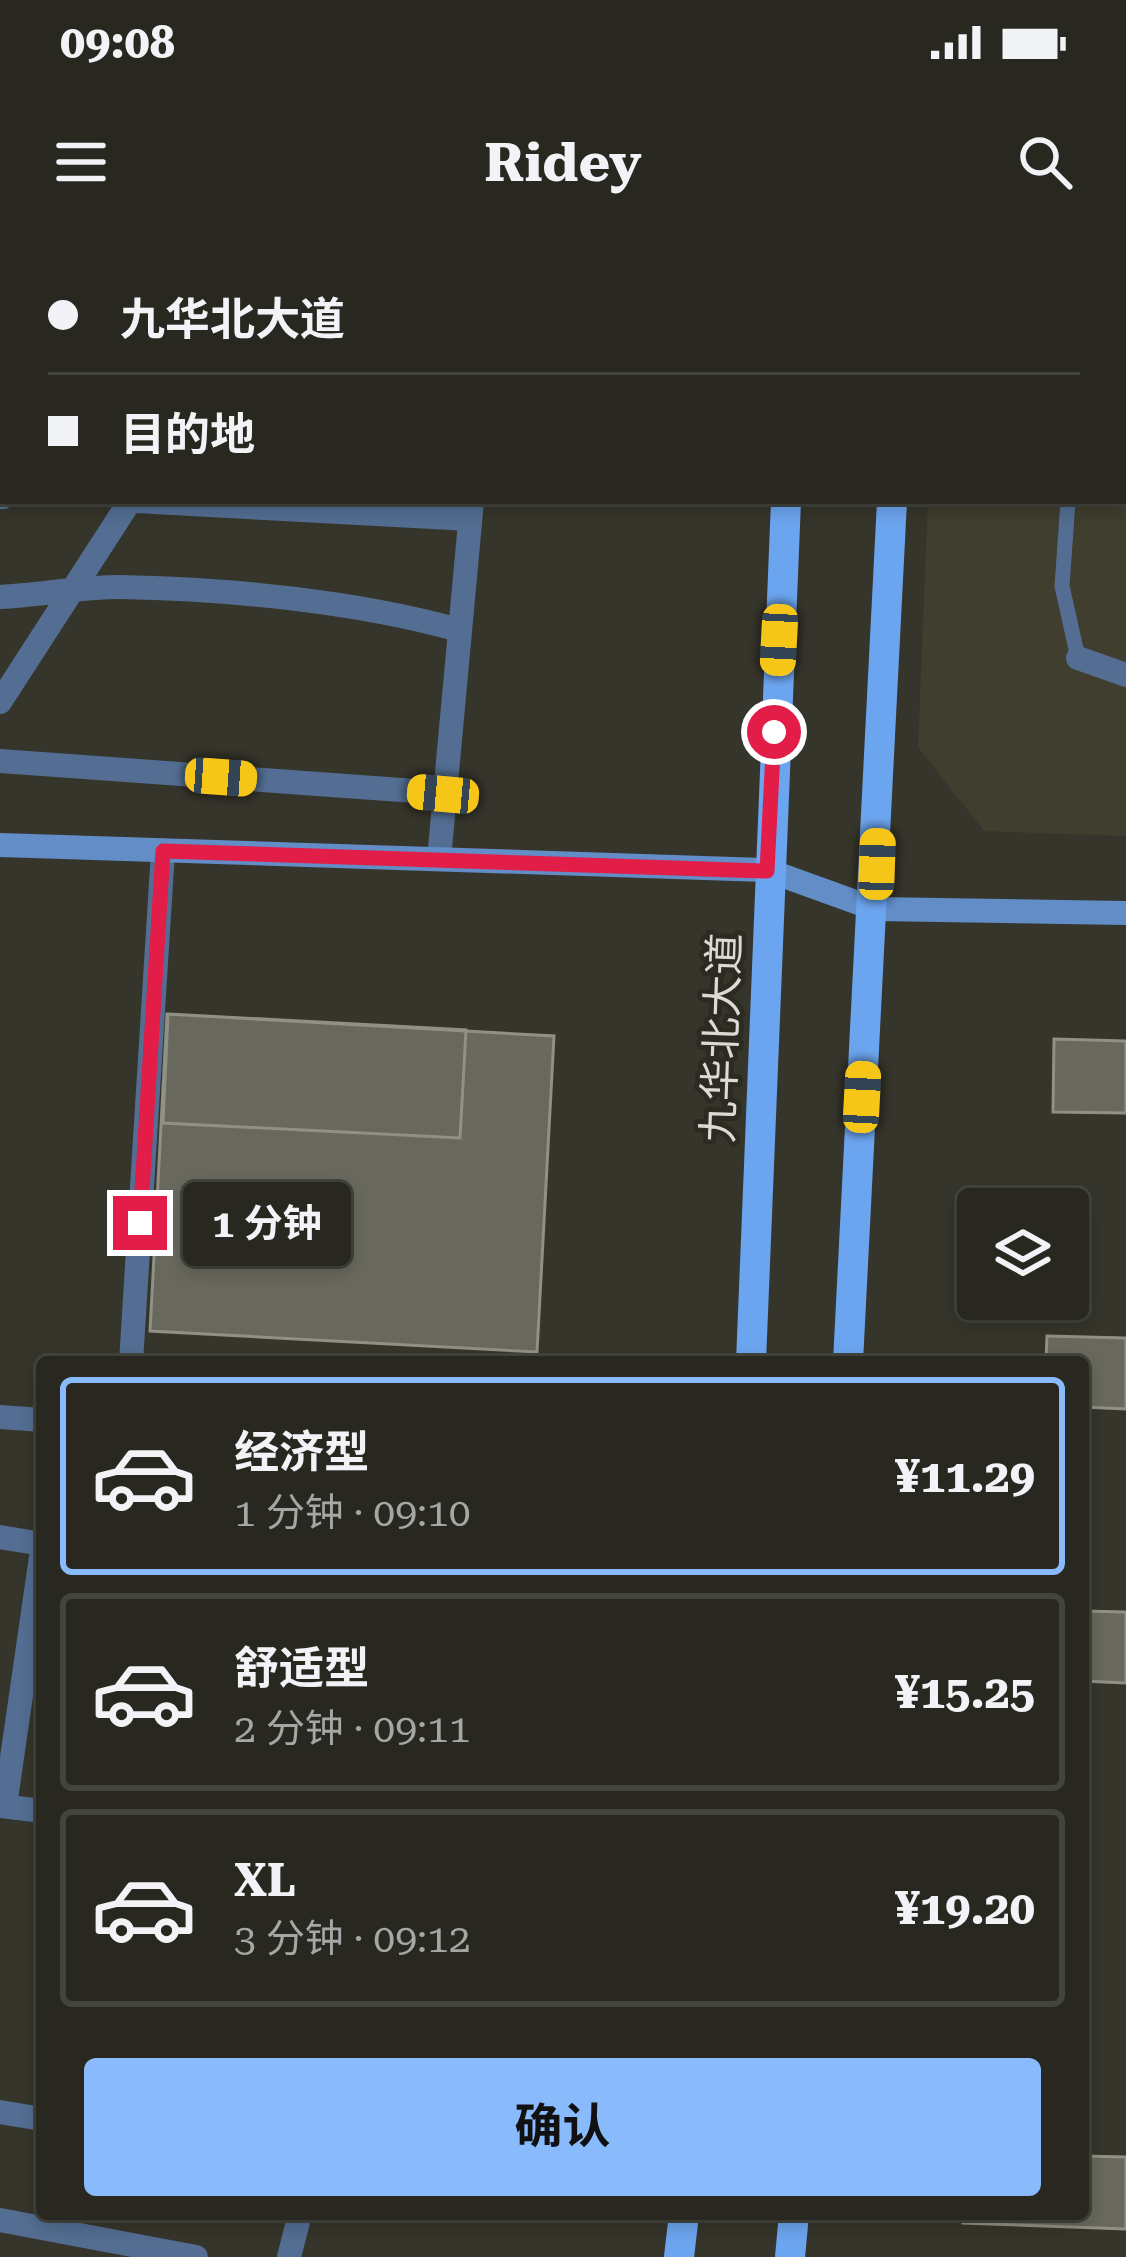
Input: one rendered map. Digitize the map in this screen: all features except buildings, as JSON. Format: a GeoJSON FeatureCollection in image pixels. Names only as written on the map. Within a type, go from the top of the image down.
{"type":"FeatureCollection","features":[{"type":"Feature","properties":{"kind":"main road","name":"九华北大道"},"geometry":{"type":"LineString","coordinates":[[751,1356],[767,871],[786,504]]}},
{"type":"Feature","properties":{"kind":"main road"},"geometry":{"type":"LineString","coordinates":[[848,1356],[875,909],[892,504]]}},
{"type":"Feature","properties":{"kind":"main road"},"geometry":{"type":"LineString","coordinates":[[679,2257],[683,2220]]}},
{"type":"Feature","properties":{"kind":"main road"},"geometry":{"type":"LineString","coordinates":[[790,2257],[793,2220]]}},
{"type":"Feature","properties":{"kind":"street"},"geometry":{"type":"LineString","coordinates":[[0,703],[68,593],[131,504]]}},
{"type":"Feature","properties":{"kind":"street"},"geometry":{"type":"LineString","coordinates":[[246,504],[471,510],[440,860]]}},
{"type":"Feature","properties":{"kind":"street"},"geometry":{"type":"LineString","coordinates":[[0,597],[116,587],[379,608],[459,630]]}},
{"type":"Feature","properties":{"kind":"street"},"geometry":{"type":"LineString","coordinates":[[1078,658],[1126,675]]}},
{"type":"Feature","properties":{"kind":"street"},"geometry":{"type":"LineString","coordinates":[[0,761],[443,794]]}},
{"type":"Feature","properties":{"kind":"street"},"geometry":{"type":"LineString","coordinates":[[0,845],[767,871],[875,909],[1126,914]]}},
{"type":"Feature","properties":{"kind":"street"},"geometry":{"type":"LineString","coordinates":[[131,1356],[163,851]]}},
{"type":"Feature","properties":{"kind":"street"},"geometry":{"type":"LineString","coordinates":[[0,1417],[36,1420]]}},
{"type":"Feature","properties":{"kind":"street"},"geometry":{"type":"LineString","coordinates":[[0,1537],[36,1546]]}},
{"type":"Feature","properties":{"kind":"street"},"geometry":{"type":"LineString","coordinates":[[36,1591],[6,1751],[3,1806],[36,1810]]}},
{"type":"Feature","properties":{"kind":"street"},"geometry":{"type":"LineString","coordinates":[[0,1652],[27,1656]]}},
{"type":"Feature","properties":{"kind":"street"},"geometry":{"type":"LineString","coordinates":[[0,2112],[36,2118]]}},
{"type":"Feature","properties":{"kind":"street"},"geometry":{"type":"LineString","coordinates":[[0,2220],[196,2257]]}},
{"type":"Feature","properties":{"kind":"street"},"geometry":{"type":"LineString","coordinates":[[289,2257],[298,2220]]}},
{"type":"Feature","properties":{"kind":"lane"},"geometry":{"type":"LineString","coordinates":[[1068,504],[1063,586],[1078,658]]}},
{"type":"Feature","properties":{"kind":"shaded area"},"geometry":{"type":"Polygon","coordinates":[[[928,504],[1126,504],[1126,836],[984,831],[918,747],[928,504]]]}},
{"type":"Feature","properties":{"kind":"route"},"geometry":{"type":"LineString","coordinates":[[140,1223],[163,851],[767,871],[774,732]]}}]}
